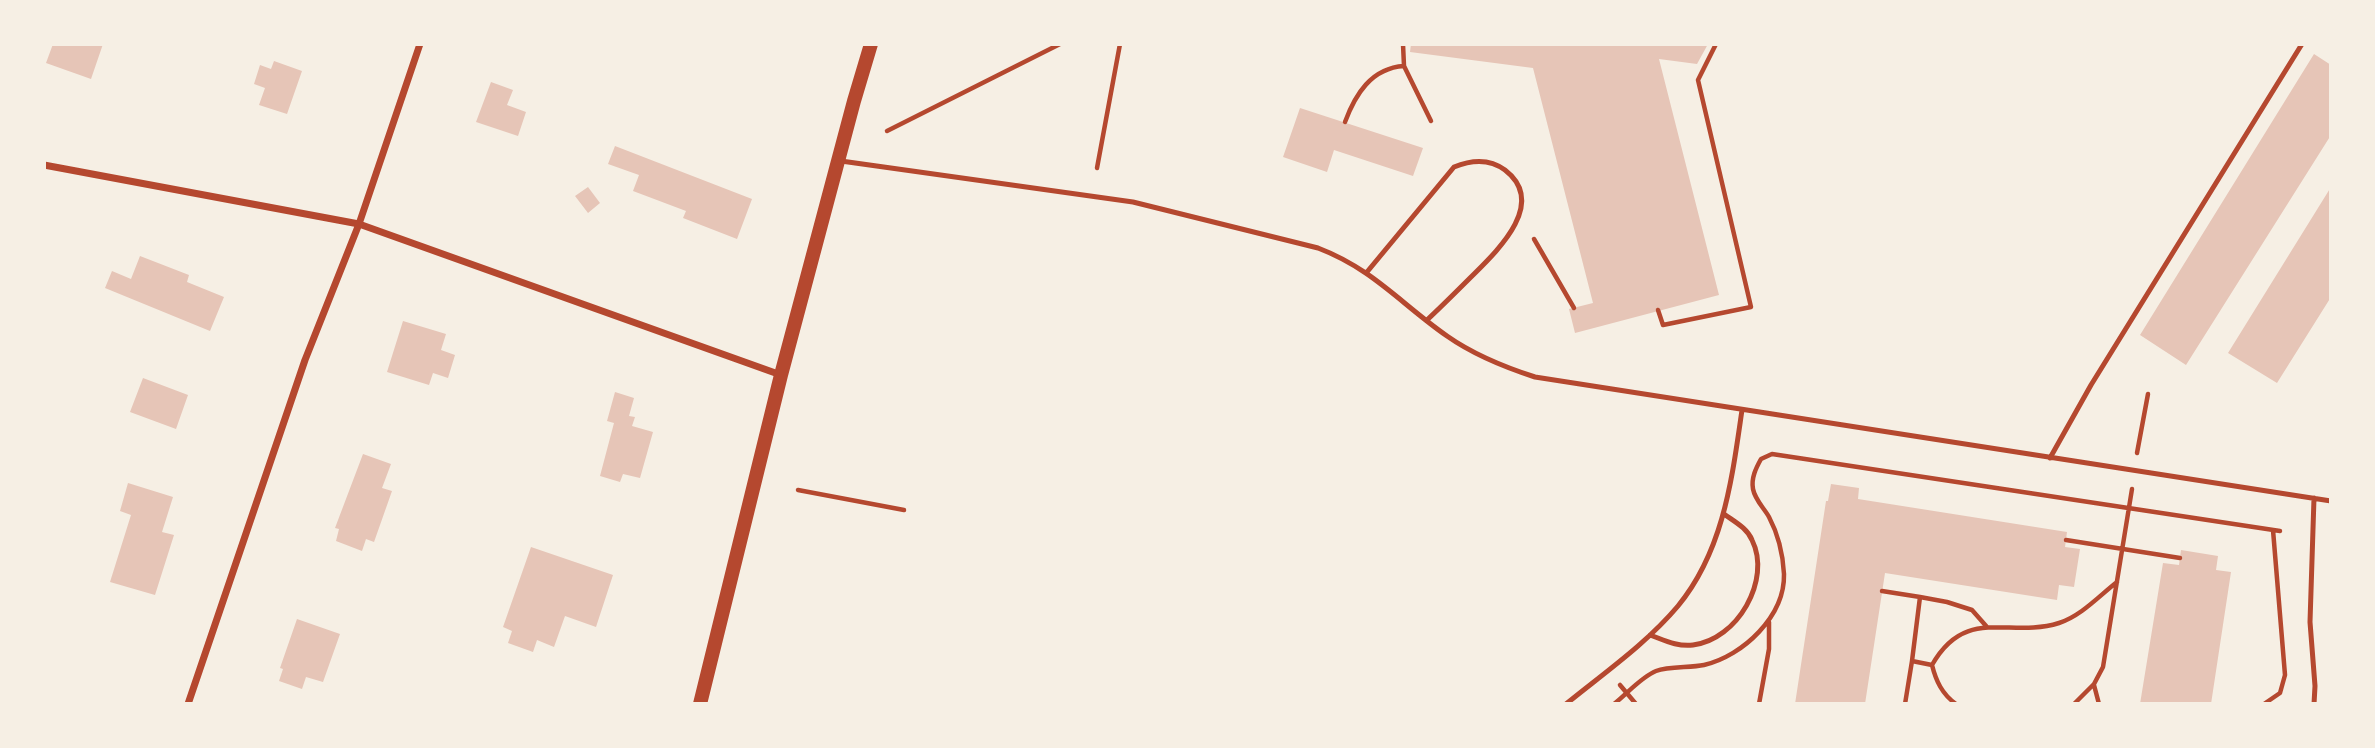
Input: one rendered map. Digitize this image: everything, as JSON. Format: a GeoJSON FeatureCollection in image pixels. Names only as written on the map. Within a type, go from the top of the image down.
{"type":"FeatureCollection","features":[{"type":"Feature","properties":{"kind":"main road"},"geometry":{"type":"LineString","coordinates":[[700,704],[781,375],[871,44]]}},
{"type":"Feature","properties":{"kind":"street"},"geometry":{"type":"LineString","coordinates":[[188,704],[305,360],[359,224],[420,44]]}},
{"type":"Feature","properties":{"kind":"street"},"geometry":{"type":"LineString","coordinates":[[44,164],[359,224],[781,375]]}},
{"type":"Feature","properties":{"kind":"lane"},"geometry":{"type":"LineString","coordinates":[[2050,458],[2098,373],[2302,44]]}},
{"type":"Feature","properties":{"kind":"lane"},"geometry":{"type":"LineString","coordinates":[[838,161],[1133,202],[1318,248],[1342,257],[1367,272],[1447,336],[1499,365],[1535,377],[2331,501]]}},
{"type":"Feature","properties":{"kind":"lane"},"geometry":{"type":"LineString","coordinates":[[1367,272],[1454,167],[1469,161],[1484,161],[1500,166],[1513,176],[1520,192],[1521,209],[1513,229],[1500,248],[1427,320]]}},
{"type":"Feature","properties":{"kind":"lane"},"geometry":{"type":"LineString","coordinates":[[1566,704],[1650,635],[1679,605],[1700,574],[1724,514],[1742,410]]}},
{"type":"Feature","properties":{"kind":"lane"},"geometry":{"type":"LineString","coordinates":[[2314,498],[2310,622],[2314,704]]}},
{"type":"Feature","properties":{"kind":"lane"},"geometry":{"type":"LineString","coordinates":[[1650,635],[1675,645],[1694,645],[1710,640],[1728,628],[1751,598],[1756,582],[1757,554],[1752,538],[1745,529],[1724,514]]}},
{"type":"Feature","properties":{"kind":"path"},"geometry":{"type":"LineString","coordinates":[[887,131],[1060,44]]}},
{"type":"Feature","properties":{"kind":"path"},"geometry":{"type":"LineString","coordinates":[[1097,168],[1120,44]]}},
{"type":"Feature","properties":{"kind":"path"},"geometry":{"type":"LineString","coordinates":[[1403,44],[1404,66],[1431,121]]}},
{"type":"Feature","properties":{"kind":"path"},"geometry":{"type":"LineString","coordinates":[[1658,310],[1663,325],[1751,307],[1698,80],[1716,44]]}},
{"type":"Feature","properties":{"kind":"path"},"geometry":{"type":"LineString","coordinates":[[1345,122],[1354,99],[1366,82],[1394,66],[1404,66]]}},
{"type":"Feature","properties":{"kind":"path"},"geometry":{"type":"LineString","coordinates":[[1534,239],[1574,307]]}},
{"type":"Feature","properties":{"kind":"path"},"geometry":{"type":"LineString","coordinates":[[2137,453],[2148,394]]}},
{"type":"Feature","properties":{"kind":"path"},"geometry":{"type":"LineString","coordinates":[[1759,704],[1769,649],[1769,621],[1784,579],[1779,541],[1752,488],[1754,473],[1761,459],[1772,454],[2280,531]]}},
{"type":"Feature","properties":{"kind":"path"},"geometry":{"type":"LineString","coordinates":[[2074,704],[2094,684],[2103,667],[2132,488]]}},
{"type":"Feature","properties":{"kind":"path"},"geometry":{"type":"LineString","coordinates":[[798,490],[904,510]]}},
{"type":"Feature","properties":{"kind":"path"},"geometry":{"type":"LineString","coordinates":[[2264,704],[2280,693],[2285,675],[2273,530]]}},
{"type":"Feature","properties":{"kind":"path"},"geometry":{"type":"LineString","coordinates":[[2066,540],[2180,558]]}},
{"type":"Feature","properties":{"kind":"path"},"geometry":{"type":"LineString","coordinates":[[1956,704],[1946,696],[1936,680],[1932,665],[1941,648],[1977,628],[2042,628],[2062,622],[2080,612],[2117,582]]}},
{"type":"Feature","properties":{"kind":"path"},"geometry":{"type":"LineString","coordinates":[[1882,592],[1947,602],[1972,610],[1987,627]]}},
{"type":"Feature","properties":{"kind":"path"},"geometry":{"type":"LineString","coordinates":[[1905,704],[1920,597]]}},
{"type":"Feature","properties":{"kind":"path"},"geometry":{"type":"LineString","coordinates":[[1614,704],[1655,671],[1708,664],[1728,657],[1769,621]]}},
{"type":"Feature","properties":{"kind":"path"},"geometry":{"type":"LineString","coordinates":[[1912,661],[1932,665]]}},
{"type":"Feature","properties":{"kind":"path"},"geometry":{"type":"LineString","coordinates":[[2094,684],[2099,704]]}},
{"type":"Feature","properties":{"kind":"path"},"geometry":{"type":"LineString","coordinates":[[1620,685],[1636,704]]}},
{"type":"Feature","properties":{"kind":"building"},"geometry":{"type":"Polygon","coordinates":[[[53,44],[103,44],[91,79],[46,63],[53,44]]]}},
{"type":"Feature","properties":{"kind":"building"},"geometry":{"type":"Polygon","coordinates":[[[1411,44],[1708,44],[1697,64],[1659,59],[1719,295],[1575,333],[1569,309],[1593,303],[1533,68],[1410,52],[1411,44]]]}},
{"type":"Feature","properties":{"kind":"building"},"geometry":{"type":"Polygon","coordinates":[[[2314,54],[2331,65],[2331,135],[2186,365],[2140,335],[2314,54]]]}},
{"type":"Feature","properties":{"kind":"building"},"geometry":{"type":"Polygon","coordinates":[[[274,61],[302,71],[287,114],[259,105],[265,88],[254,84],[260,65],[271,69],[274,61]]]}},
{"type":"Feature","properties":{"kind":"building"},"geometry":{"type":"Polygon","coordinates":[[[491,82],[513,90],[507,105],[526,112],[518,136],[476,122],[491,82]]]}},
{"type":"Feature","properties":{"kind":"building"},"geometry":{"type":"Polygon","coordinates":[[[1300,108],[1423,148],[1413,176],[1334,150],[1327,172],[1283,157],[1300,108]]]}},
{"type":"Feature","properties":{"kind":"building"},"geometry":{"type":"Polygon","coordinates":[[[615,146],[752,199],[737,239],[683,218],[686,211],[633,191],[639,175],[608,164],[615,146]]]}},
{"type":"Feature","properties":{"kind":"building"},"geometry":{"type":"Polygon","coordinates":[[[588,187],[600,203],[588,213],[575,196],[588,187]]]}},
{"type":"Feature","properties":{"kind":"building"},"geometry":{"type":"Polygon","coordinates":[[[2331,187],[2331,297],[2277,383],[2228,353],[2331,187]]]}},
{"type":"Feature","properties":{"kind":"building"},"geometry":{"type":"Polygon","coordinates":[[[140,256],[189,275],[187,282],[224,297],[210,331],[105,288],[112,271],[131,279],[140,256]]]}},
{"type":"Feature","properties":{"kind":"building"},"geometry":{"type":"Polygon","coordinates":[[[403,321],[446,334],[441,350],[455,355],[448,378],[433,373],[429,385],[387,372],[403,321]]]}},
{"type":"Feature","properties":{"kind":"building"},"geometry":{"type":"Polygon","coordinates":[[[143,378],[188,395],[176,429],[130,412],[143,378]]]}},
{"type":"Feature","properties":{"kind":"building"},"geometry":{"type":"Polygon","coordinates":[[[615,392],[634,398],[629,416],[635,417],[632,426],[653,432],[640,478],[623,474],[620,482],[600,476],[614,423],[607,421],[615,392]]]}},
{"type":"Feature","properties":{"kind":"building"},"geometry":{"type":"Polygon","coordinates":[[[363,454],[391,464],[382,488],[392,491],[374,542],[366,539],[362,551],[336,541],[339,529],[335,528],[363,454]]]}},
{"type":"Feature","properties":{"kind":"building"},"geometry":{"type":"Polygon","coordinates":[[[128,483],[173,497],[162,532],[174,535],[155,595],[110,582],[131,515],[120,511],[128,483]]]}},
{"type":"Feature","properties":{"kind":"building"},"geometry":{"type":"Polygon","coordinates":[[[1831,484],[1859,488],[1858,499],[2067,532],[2065,547],[2080,549],[2074,587],[2059,585],[2057,600],[1885,573],[1865,704],[1795,704],[1826,501],[1831,484]]]}},
{"type":"Feature","properties":{"kind":"building"},"geometry":{"type":"Polygon","coordinates":[[[531,547],[613,575],[596,627],[565,616],[554,647],[537,640],[533,652],[508,643],[512,631],[503,627],[531,547]]]}},
{"type":"Feature","properties":{"kind":"building"},"geometry":{"type":"Polygon","coordinates":[[[2181,550],[2218,556],[2216,570],[2231,572],[2211,704],[2140,704],[2163,563],[2179,565],[2181,550]]]}},
{"type":"Feature","properties":{"kind":"building"},"geometry":{"type":"Polygon","coordinates":[[[297,619],[340,634],[323,682],[306,677],[302,689],[279,681],[283,669],[280,668],[297,619]]]}}]}
